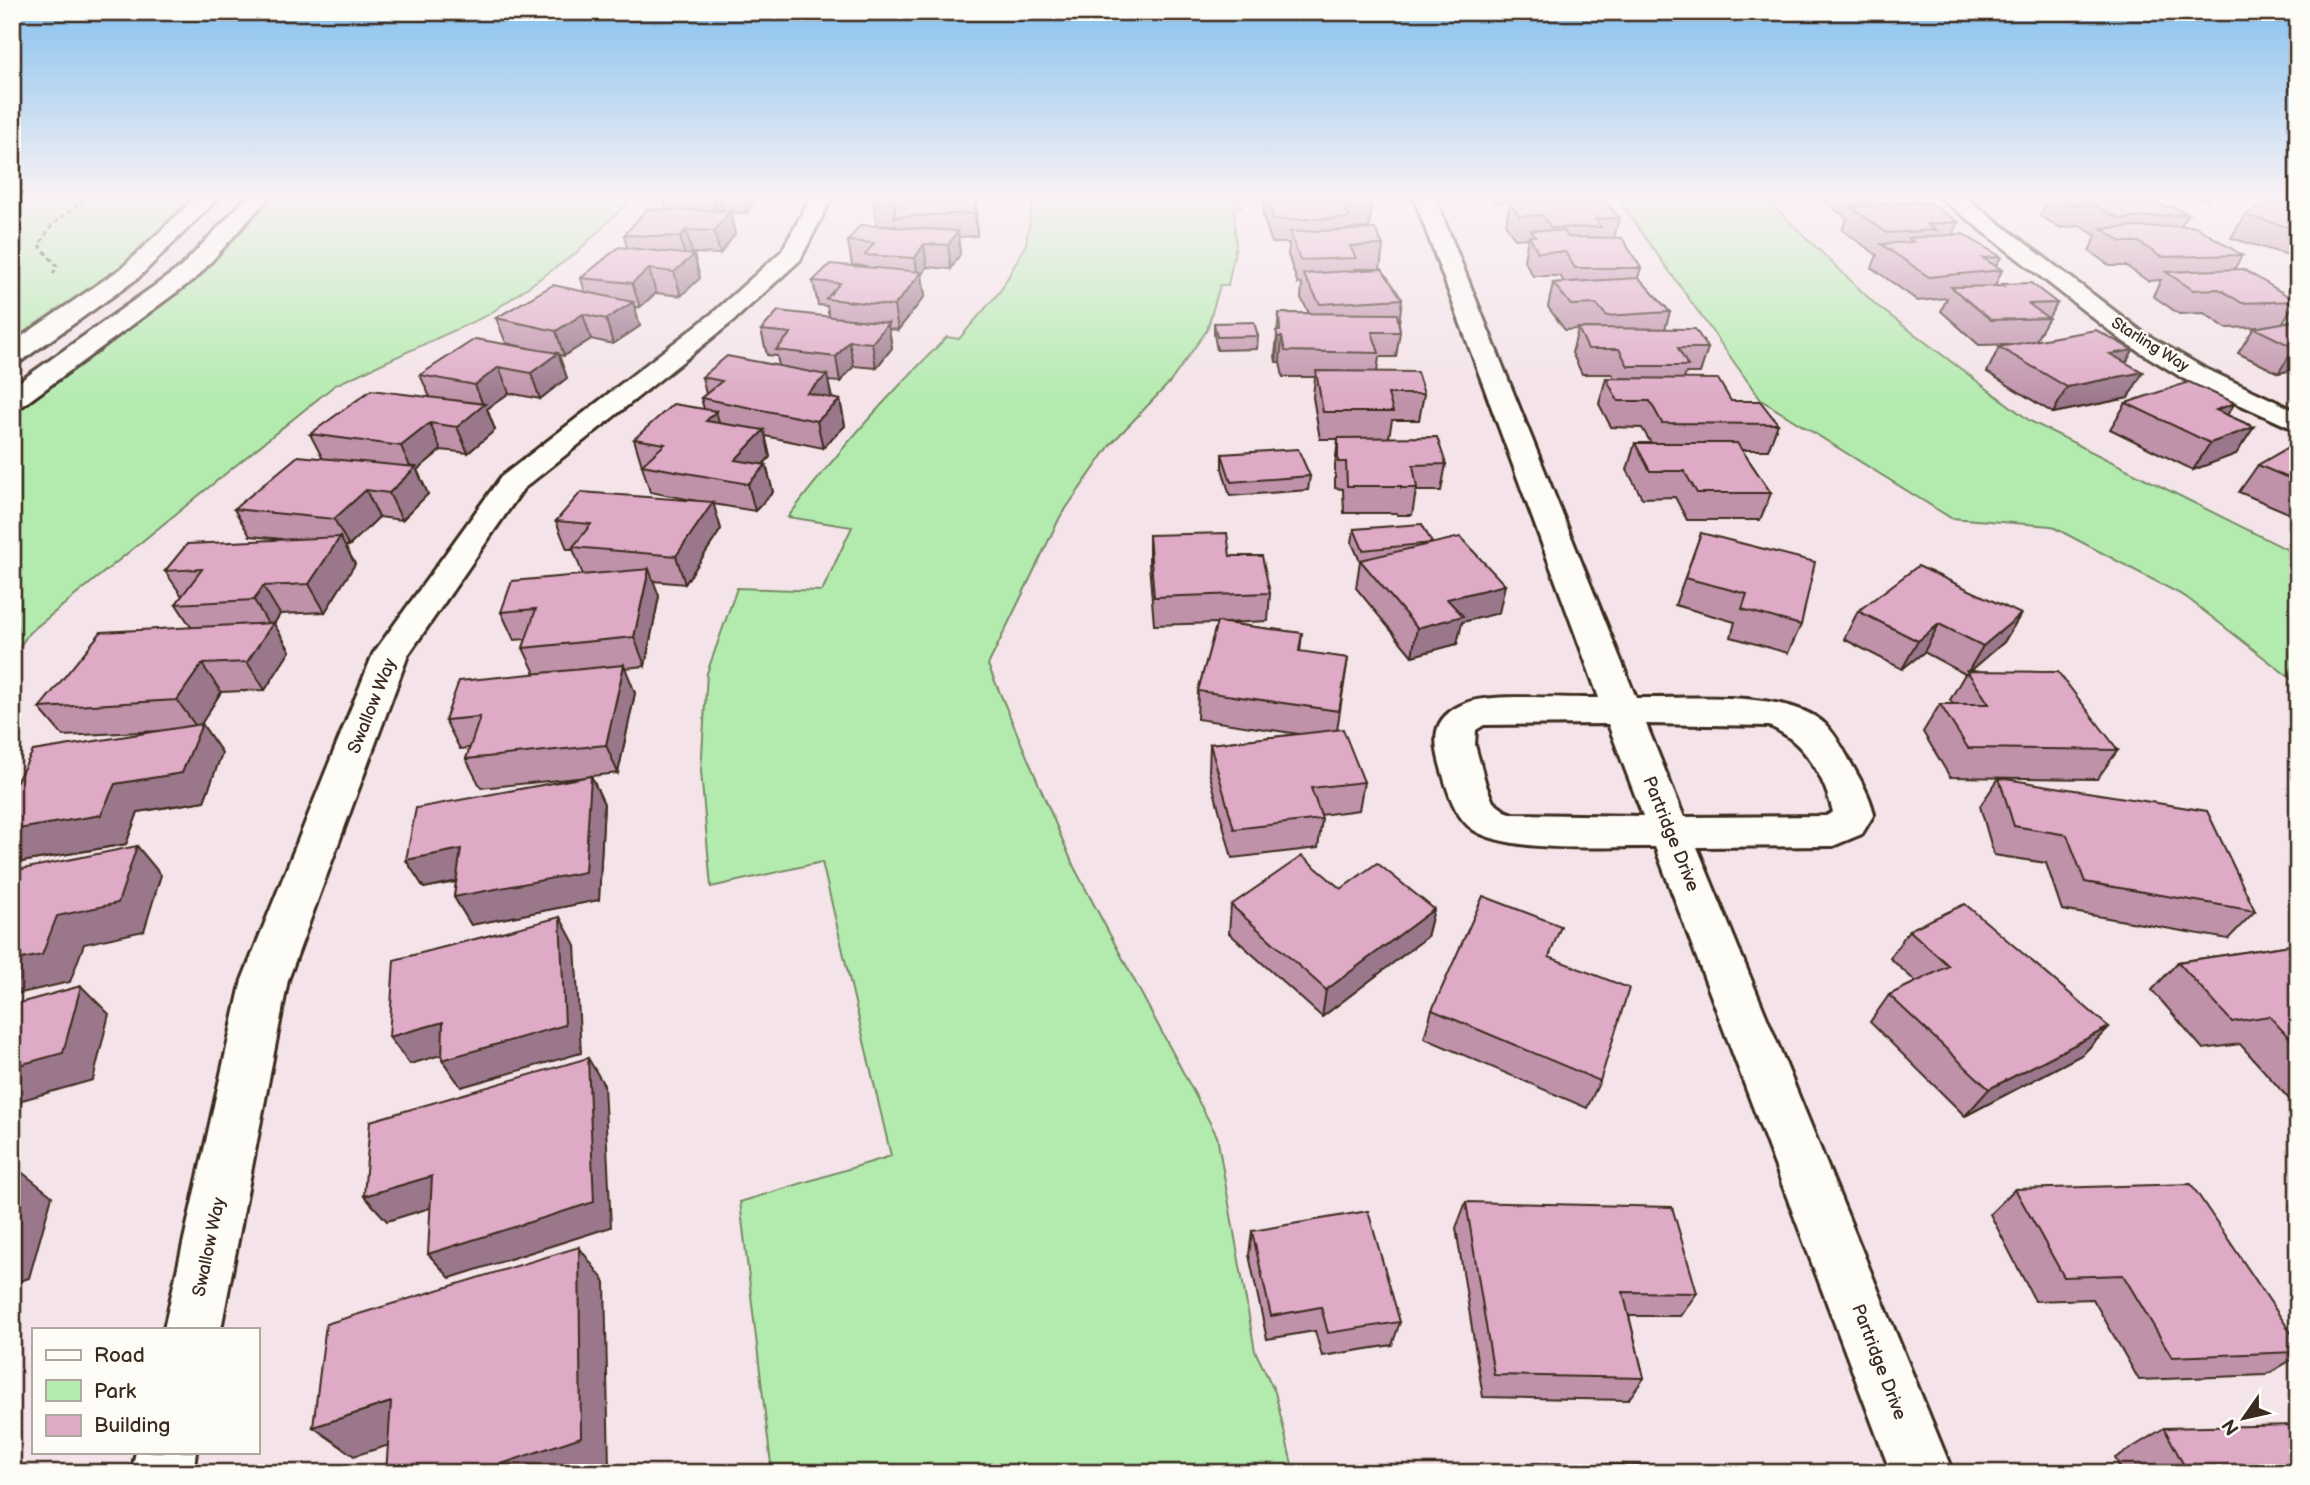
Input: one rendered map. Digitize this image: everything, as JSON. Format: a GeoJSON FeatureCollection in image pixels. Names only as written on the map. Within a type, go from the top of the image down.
{"type":"FeatureCollection","features":[{"type":"Feature","properties":{"kind":"street"},"geometry":{"type":"LineString","coordinates":[[12,355],[139,264]]}},
{"type":"Feature","properties":{"kind":"street"},"geometry":{"type":"LineString","coordinates":[[12,400],[196,264]]}},
{"type":"Feature","properties":{"kind":"street","name":"Swallow Way"},"geometry":{"type":"LineString","coordinates":[[192,1328],[265,980],[391,654],[512,483],[723,317],[782,264]]}},
{"type":"Feature","properties":{"kind":"street","name":"Partridge Drive"},"geometry":{"type":"LineString","coordinates":[[1450,264],[1922,1473]]}},
{"type":"Feature","properties":{"kind":"street","name":"Starling Way"},"geometry":{"type":"LineString","coordinates":[[2039,264],[2133,337],[2196,374],[2298,423]]}},
{"type":"Feature","properties":{"kind":"street"},"geometry":{"type":"LineString","coordinates":[[1622,710],[1771,713],[1789,718],[1820,740],[1852,800],[1854,814],[1847,823],[1833,831],[1670,832],[1513,829],[1493,824],[1479,812],[1471,798],[1454,741],[1457,727],[1478,712],[1622,710]]}},
{"type":"Feature","properties":{"kind":"street"},"geometry":{"type":"LineString","coordinates":[[162,1473],[166,1454]]}},
{"type":"Feature","properties":{"kind":"path"},"geometry":{"type":"LineString","coordinates":[[51,278],[56,264]]}},
{"type":"Feature","properties":{"kind":"green space"},"geometry":{"type":"Polygon","coordinates":[[[12,264],[139,264],[130,273],[12,355],[12,264]]]}},
{"type":"Feature","properties":{"kind":"green space"},"geometry":{"type":"Polygon","coordinates":[[[196,264],[560,264],[488,315],[335,385],[29,633],[12,658],[12,400],[196,264]]]}},
{"type":"Feature","properties":{"kind":"green space"},"geometry":{"type":"Polygon","coordinates":[[[1015,264],[1232,264],[1228,285],[1220,285],[1207,330],[1170,382],[1111,444],[1060,517],[988,665],[1074,867],[1217,1136],[1255,1351],[1275,1392],[1294,1473],[772,1473],[740,1202],[891,1156],[822,862],[711,887],[701,771],[707,673],[737,588],[822,591],[852,527],[788,517],[864,424],[905,380],[947,337],[959,339],[1001,290],[1015,264]]]}},
{"type":"Feature","properties":{"kind":"green space"},"geometry":{"type":"Polygon","coordinates":[[[1664,264],[1834,264],[1876,305],[2030,421],[2298,555],[2298,684],[2186,597],[2051,526],[1951,518],[1761,400],[1664,264]]]}},
{"type":"Feature","properties":{"kind":"building"},"geometry":{"type":"Polygon","coordinates":[[[598,264],[683,264],[674,272],[649,269],[632,283],[581,278],[598,264]]]}},
{"type":"Feature","properties":{"kind":"building"},"geometry":{"type":"Polygon","coordinates":[[[830,264],[922,272],[894,306],[826,299],[840,283],[813,281],[830,264]]]}},
{"type":"Feature","properties":{"kind":"building"},"geometry":{"type":"Polygon","coordinates":[[[1573,264],[1639,264],[1641,268],[1575,268],[1573,264]]]}},
{"type":"Feature","properties":{"kind":"building"},"geometry":{"type":"Polygon","coordinates":[[[1911,264],[1993,264],[2002,270],[1929,277],[1911,264]]]}},
{"type":"Feature","properties":{"kind":"building"},"geometry":{"type":"Polygon","coordinates":[[[1382,269],[1402,299],[1320,304],[1303,274],[1382,269]]]}},
{"type":"Feature","properties":{"kind":"building"},"geometry":{"type":"Polygon","coordinates":[[[2243,269],[2296,301],[2242,303],[2219,289],[2193,290],[2166,272],[2243,269]]]}},
{"type":"Feature","properties":{"kind":"building"},"geometry":{"type":"Polygon","coordinates":[[[1639,278],[1670,312],[1607,316],[1596,304],[1571,305],[1553,283],[1639,278]]]}},
{"type":"Feature","properties":{"kind":"building"},"geometry":{"type":"Polygon","coordinates":[[[2031,283],[2057,303],[2029,304],[2048,318],[1991,320],[1951,287],[2004,286],[2002,284],[2031,283]]]}},
{"type":"Feature","properties":{"kind":"building"},"geometry":{"type":"Polygon","coordinates":[[[553,285],[633,302],[606,319],[583,314],[556,331],[496,318],[553,285]]]}},
{"type":"Feature","properties":{"kind":"building"},"geometry":{"type":"Polygon","coordinates":[[[778,311],[888,323],[872,343],[849,341],[836,357],[776,350],[791,333],[761,330],[778,311]]]}},
{"type":"Feature","properties":{"kind":"building"},"geometry":{"type":"Polygon","coordinates":[[[1279,313],[1397,314],[1400,332],[1372,332],[1379,353],[1285,351],[1282,337],[1278,337],[1276,331],[1280,331],[1279,313]]]}},
{"type":"Feature","properties":{"kind":"building"},"geometry":{"type":"Polygon","coordinates":[[[2298,320],[2298,347],[2295,348],[2254,328],[2298,320]]]}},
{"type":"Feature","properties":{"kind":"building"},"geometry":{"type":"Polygon","coordinates":[[[1254,322],[1258,336],[1217,337],[1214,323],[1254,322]]]}},
{"type":"Feature","properties":{"kind":"building"},"geometry":{"type":"Polygon","coordinates":[[[1578,328],[1695,329],[1708,348],[1678,348],[1688,366],[1628,366],[1619,349],[1588,349],[1578,328]]]}},
{"type":"Feature","properties":{"kind":"building"},"geometry":{"type":"Polygon","coordinates":[[[2096,330],[2133,350],[2110,354],[2143,372],[2067,387],[1999,347],[2096,330]]]}},
{"type":"Feature","properties":{"kind":"building"},"geometry":{"type":"Polygon","coordinates":[[[475,339],[558,353],[531,373],[499,367],[475,385],[420,375],[475,339]]]}},
{"type":"Feature","properties":{"kind":"building"},"geometry":{"type":"Polygon","coordinates":[[[727,356],[827,375],[807,393],[840,400],[817,421],[701,398],[722,381],[702,377],[727,356]]]}},
{"type":"Feature","properties":{"kind":"building"},"geometry":{"type":"Polygon","coordinates":[[[1316,371],[1417,372],[1424,394],[1388,394],[1393,412],[1323,412],[1316,371]]]}},
{"type":"Feature","properties":{"kind":"building"},"geometry":{"type":"Polygon","coordinates":[[[1606,378],[1718,379],[1731,401],[1760,401],[1778,424],[1662,423],[1650,401],[1618,401],[1606,378]]]}},
{"type":"Feature","properties":{"kind":"building"},"geometry":{"type":"Polygon","coordinates":[[[2189,382],[2235,403],[2216,410],[2254,427],[2210,443],[2126,403],[2189,382]]]}},
{"type":"Feature","properties":{"kind":"building"},"geometry":{"type":"Polygon","coordinates":[[[371,390],[485,404],[457,427],[430,423],[401,446],[310,434],[371,390]]]}},
{"type":"Feature","properties":{"kind":"building"},"geometry":{"type":"Polygon","coordinates":[[[673,404],[716,411],[706,421],[764,430],[735,460],[766,465],[748,484],[642,465],[665,444],[634,439],[673,404]]]}},
{"type":"Feature","properties":{"kind":"building"},"geometry":{"type":"Polygon","coordinates":[[[1437,437],[1446,464],[1413,465],[1417,488],[1347,486],[1346,462],[1338,462],[1338,438],[1437,437]]]}},
{"type":"Feature","properties":{"kind":"building"},"geometry":{"type":"Polygon","coordinates":[[[2298,442],[2298,482],[2258,465],[2298,442]]]}},
{"type":"Feature","properties":{"kind":"building"},"geometry":{"type":"Polygon","coordinates":[[[1635,443],[1737,443],[1771,493],[1697,493],[1684,471],[1650,471],[1635,443]]]}},
{"type":"Feature","properties":{"kind":"building"},"geometry":{"type":"Polygon","coordinates":[[[1298,449],[1310,476],[1231,482],[1222,454],[1298,449]]]}},
{"type":"Feature","properties":{"kind":"building"},"geometry":{"type":"Polygon","coordinates":[[[298,456],[416,467],[389,493],[366,490],[334,519],[234,509],[298,456]]]}},
{"type":"Feature","properties":{"kind":"building"},"geometry":{"type":"Polygon","coordinates":[[[581,492],[713,502],[676,556],[573,547],[591,524],[556,521],[581,492]]]}},
{"type":"Feature","properties":{"kind":"building"},"geometry":{"type":"Polygon","coordinates":[[[1422,524],[1432,543],[1363,550],[1354,529],[1422,524]]]}},
{"type":"Feature","properties":{"kind":"building"},"geometry":{"type":"Polygon","coordinates":[[[1227,533],[1230,556],[1262,556],[1270,593],[1154,597],[1149,535],[1227,533]]]}},
{"type":"Feature","properties":{"kind":"building"},"geometry":{"type":"Polygon","coordinates":[[[1701,533],[1815,562],[1801,625],[1742,609],[1747,594],[1685,578],[1701,533]]]}},
{"type":"Feature","properties":{"kind":"building"},"geometry":{"type":"Polygon","coordinates":[[[340,537],[309,584],[263,586],[254,600],[176,604],[202,569],[165,571],[187,544],[340,537]]]}},
{"type":"Feature","properties":{"kind":"building"},"geometry":{"type":"Polygon","coordinates":[[[1460,537],[1505,585],[1447,599],[1463,616],[1417,628],[1360,560],[1460,537]]]}},
{"type":"Feature","properties":{"kind":"building"},"geometry":{"type":"Polygon","coordinates":[[[1918,566],[2021,614],[1983,646],[1939,624],[1918,641],[1858,611],[1918,566]]]}},
{"type":"Feature","properties":{"kind":"building"},"geometry":{"type":"Polygon","coordinates":[[[649,569],[634,637],[523,648],[536,609],[501,612],[512,581],[649,569]]]}},
{"type":"Feature","properties":{"kind":"building"},"geometry":{"type":"Polygon","coordinates":[[[1217,622],[1302,633],[1299,651],[1348,658],[1339,711],[1198,691],[1217,622]]]}},
{"type":"Feature","properties":{"kind":"building"},"geometry":{"type":"Polygon","coordinates":[[[273,623],[247,662],[202,664],[177,700],[39,708],[101,632],[273,623]]]}},
{"type":"Feature","properties":{"kind":"building"},"geometry":{"type":"Polygon","coordinates":[[[624,665],[606,745],[466,759],[480,717],[445,720],[459,681],[624,665]]]}},
{"type":"Feature","properties":{"kind":"building"},"geometry":{"type":"Polygon","coordinates":[[[1967,671],[2058,672],[2118,750],[1968,748],[1940,704],[1989,704],[1967,671]]]}},
{"type":"Feature","properties":{"kind":"building"},"geometry":{"type":"Polygon","coordinates":[[[202,724],[182,773],[115,784],[101,815],[12,830],[12,790],[33,751],[202,724]]]}},
{"type":"Feature","properties":{"kind":"building"},"geometry":{"type":"Polygon","coordinates":[[[1343,729],[1364,782],[1311,788],[1322,819],[1234,829],[1210,744],[1343,729]]]}},
{"type":"Feature","properties":{"kind":"building"},"geometry":{"type":"Polygon","coordinates":[[[591,776],[585,872],[454,897],[461,849],[406,860],[416,808],[591,776]]]}},
{"type":"Feature","properties":{"kind":"building"},"geometry":{"type":"Polygon","coordinates":[[[1999,778],[2207,811],[2255,911],[2085,882],[2067,835],[2014,826],[1999,778]]]}},
{"type":"Feature","properties":{"kind":"building"},"geometry":{"type":"Polygon","coordinates":[[[137,846],[118,903],[57,916],[42,955],[12,961],[12,871],[137,846]]]}},
{"type":"Feature","properties":{"kind":"building"},"geometry":{"type":"Polygon","coordinates":[[[1302,856],[1341,889],[1377,863],[1434,909],[1326,990],[1231,905],[1302,856]]]}},
{"type":"Feature","properties":{"kind":"building"},"geometry":{"type":"Polygon","coordinates":[[[1483,896],[1561,926],[1549,957],[1629,988],[1600,1081],[1432,1010],[1483,896]]]}},
{"type":"Feature","properties":{"kind":"building"},"geometry":{"type":"Polygon","coordinates":[[[1965,904],[2109,1027],[1989,1089],[1889,995],[1949,966],[1909,930],[1965,904]]]}},
{"type":"Feature","properties":{"kind":"building"},"geometry":{"type":"Polygon","coordinates":[[[560,917],[565,1025],[442,1060],[443,1022],[389,1037],[394,960],[560,917]]]}},
{"type":"Feature","properties":{"kind":"building"},"geometry":{"type":"Polygon","coordinates":[[[2298,944],[2298,1047],[2269,1016],[2232,1022],[2178,962],[2298,944]]]}},
{"type":"Feature","properties":{"kind":"building"},"geometry":{"type":"Polygon","coordinates":[[[81,986],[63,1053],[12,1067],[12,1005],[81,986]]]}},
{"type":"Feature","properties":{"kind":"building"},"geometry":{"type":"Polygon","coordinates":[[[588,1058],[594,1202],[428,1254],[432,1176],[364,1196],[370,1121],[588,1058]]]}},
{"type":"Feature","properties":{"kind":"building"},"geometry":{"type":"Polygon","coordinates":[[[19,1170],[12,1192],[12,1172],[19,1170]]]}},
{"type":"Feature","properties":{"kind":"building"},"geometry":{"type":"Polygon","coordinates":[[[2191,1184],[2298,1343],[2298,1352],[2172,1357],[2123,1275],[2064,1277],[2015,1189],[2191,1184]]]}},
{"type":"Feature","properties":{"kind":"building"},"geometry":{"type":"Polygon","coordinates":[[[1466,1202],[1672,1207],[1697,1293],[1623,1292],[1644,1378],[1494,1375],[1466,1202]]]}},
{"type":"Feature","properties":{"kind":"building"},"geometry":{"type":"Polygon","coordinates":[[[1368,1211],[1400,1322],[1328,1333],[1321,1307],[1271,1316],[1252,1231],[1368,1211]]]}},
{"type":"Feature","properties":{"kind":"building"},"geometry":{"type":"Polygon","coordinates":[[[579,1247],[581,1437],[475,1473],[386,1473],[391,1402],[313,1427],[326,1324],[579,1247]]]}},
{"type":"Feature","properties":{"kind":"building"},"geometry":{"type":"Polygon","coordinates":[[[2298,1425],[2298,1473],[2188,1473],[2164,1428],[2298,1425]]]}},
{"type":"Feature","properties":{"kind":"building"},"geometry":{"type":"Polygon","coordinates":[[[1533,1463],[1746,1467],[1747,1473],[1535,1473],[1533,1463]]]}}]}
